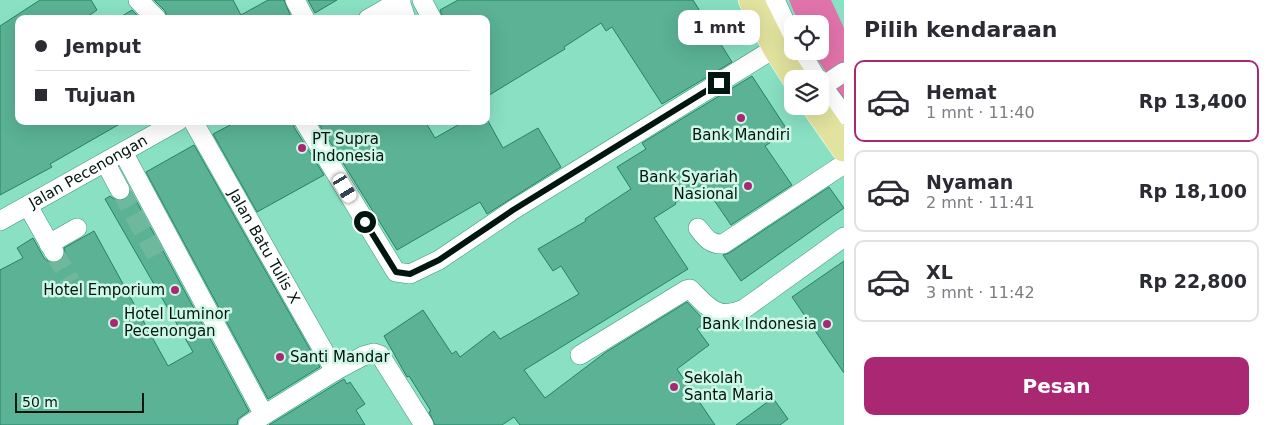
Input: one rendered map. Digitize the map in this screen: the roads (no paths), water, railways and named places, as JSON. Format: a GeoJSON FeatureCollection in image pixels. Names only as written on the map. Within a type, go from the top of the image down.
{"type":"FeatureCollection","features":[{"type":"Feature","properties":{"kind":"main road"},"geometry":{"type":"LineString","coordinates":[[751,0],[784,42]]}},
{"type":"Feature","properties":{"kind":"main road"},"geometry":{"type":"LineString","coordinates":[[829,111],[844,149]]}},
{"type":"Feature","properties":{"kind":"street"},"geometry":{"type":"LineString","coordinates":[[138,0],[153,15]]}},
{"type":"Feature","properties":{"kind":"street"},"geometry":{"type":"LineString","coordinates":[[295,0],[303,15]]}},
{"type":"Feature","properties":{"kind":"street"},"geometry":{"type":"LineString","coordinates":[[375,15],[400,0],[405,15]]}},
{"type":"Feature","properties":{"kind":"street"},"geometry":{"type":"LineString","coordinates":[[422,0],[430,15]]}},
{"type":"Feature","properties":{"kind":"street"},"geometry":{"type":"LineString","coordinates":[[306,125],[396,272],[410,274],[439,260],[513,210],[784,42],[775,0]]}},
{"type":"Feature","properties":{"kind":"street"},"geometry":{"type":"LineString","coordinates":[[829,82],[844,72]]}},
{"type":"Feature","properties":{"kind":"street"},"geometry":{"type":"LineString","coordinates":[[829,98],[844,115]]}},
{"type":"Feature","properties":{"kind":"street","name":"Jalan Pecenongan"},"geometry":{"type":"LineString","coordinates":[[0,221],[171,125]]}},
{"type":"Feature","properties":{"kind":"street","name":"Jalan Batu Tulis X"},"geometry":{"type":"LineString","coordinates":[[195,125],[335,371]]}},
{"type":"Feature","properties":{"kind":"street"},"geometry":{"type":"LineString","coordinates":[[123,152],[264,415]]}},
{"type":"Feature","properties":{"kind":"street"},"geometry":{"type":"LineString","coordinates":[[105,162],[120,190]]}},
{"type":"Feature","properties":{"kind":"street"},"geometry":{"type":"LineString","coordinates":[[698,228],[710,242],[716,245],[723,244],[844,164]]}},
{"type":"Feature","properties":{"kind":"street"},"geometry":{"type":"LineString","coordinates":[[28,206],[52,248],[77,228]]}},
{"type":"Feature","properties":{"kind":"street"},"geometry":{"type":"LineString","coordinates":[[580,355],[686,290],[690,289],[706,305],[720,314],[732,315],[744,309],[844,237]]}},
{"type":"Feature","properties":{"kind":"street"},"geometry":{"type":"LineString","coordinates":[[248,425],[335,371],[363,356],[374,353],[380,355],[424,425]]}},
{"type":"Feature","properties":{"kind":"tunnel"},"geometry":{"type":"LineString","coordinates":[[120,190],[156,255]]}},
{"type":"Feature","properties":{"kind":"tunnel"},"geometry":{"type":"LineString","coordinates":[[54,252],[71,282]]}},
{"type":"Feature","properties":{"kind":"place","name":"Bank Mandiri"},"geometry":{"type":"Point","coordinates":[741,118]}},
{"type":"Feature","properties":{"kind":"place","name":"PT Supra Indonesia"},"geometry":{"type":"Point","coordinates":[302,148]}},
{"type":"Feature","properties":{"kind":"place","name":"Bank Syariah Nasional"},"geometry":{"type":"Point","coordinates":[748,186]}},
{"type":"Feature","properties":{"kind":"place","name":"Hotel Emporium"},"geometry":{"type":"Point","coordinates":[175,290]}},
{"type":"Feature","properties":{"kind":"place","name":"Hotel Luminor Pecenongan"},"geometry":{"type":"Point","coordinates":[114,323]}},
{"type":"Feature","properties":{"kind":"place","name":"Bank Indonesia"},"geometry":{"type":"Point","coordinates":[827,324]}},
{"type":"Feature","properties":{"kind":"place","name":"Santi Mandar"},"geometry":{"type":"Point","coordinates":[280,357]}},
{"type":"Feature","properties":{"kind":"place","name":"Sekolah Santa Maria"},"geometry":{"type":"Point","coordinates":[674,387]}}]}
